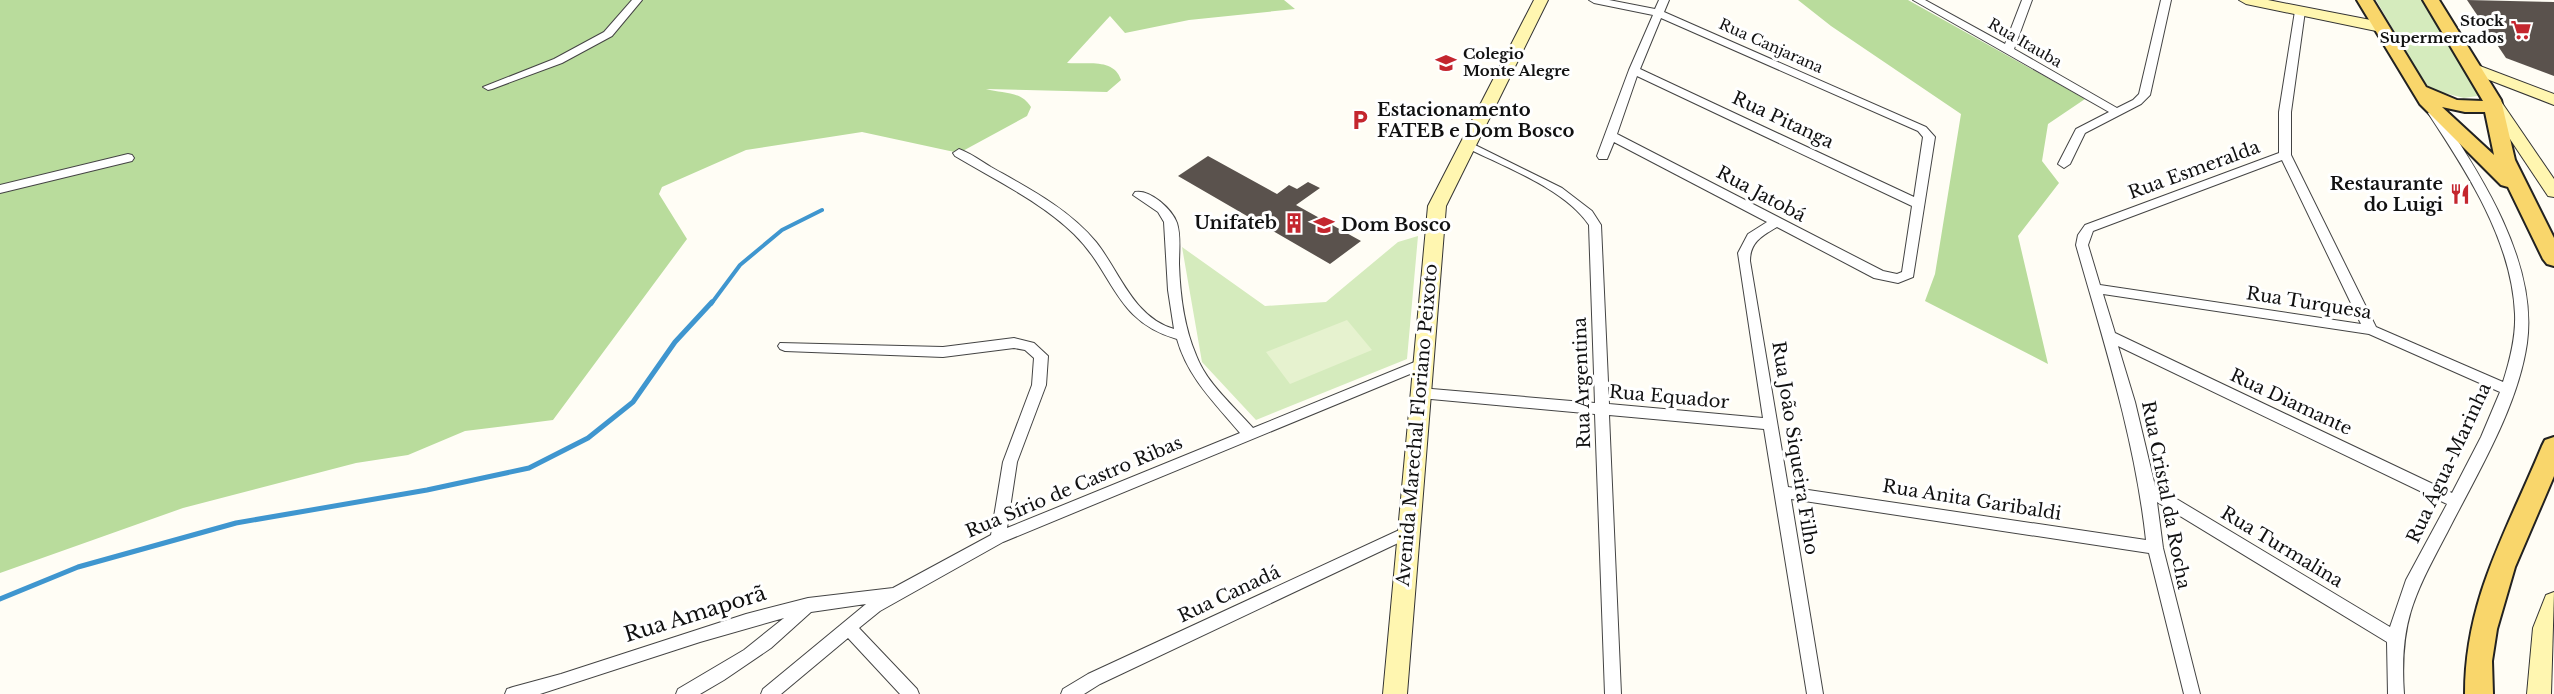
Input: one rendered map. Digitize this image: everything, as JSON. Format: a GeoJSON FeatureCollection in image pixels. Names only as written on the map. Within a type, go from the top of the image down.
{"type":"FeatureCollection","features":[{"type":"Feature","properties":{"kind":"main road","name":"Avenida Marechal Floriano Peixoto"},"geometry":{"type":"LineString","coordinates":[[1395,694],[1437,206],[1541,0]]}},
{"type":"Feature","properties":{"kind":"main road"},"geometry":{"type":"LineString","coordinates":[[2246,0],[2381,27]]}},
{"type":"Feature","properties":{"kind":"main road"},"geometry":{"type":"LineString","coordinates":[[2365,0],[2418,90],[2451,128],[2495,164],[2525,203]]}},
{"type":"Feature","properties":{"kind":"main road"},"geometry":{"type":"LineString","coordinates":[[2431,0],[2492,100],[2554,192]]}},
{"type":"Feature","properties":{"kind":"main road"},"geometry":{"type":"LineString","coordinates":[[2472,68],[2554,100]]}},
{"type":"Feature","properties":{"kind":"main road"},"geometry":{"type":"LineString","coordinates":[[2418,90],[2448,102],[2473,107],[2492,104],[2492,100]]}},
{"type":"Feature","properties":{"kind":"main road"},"geometry":{"type":"LineString","coordinates":[[2492,100],[2503,153],[2525,203],[2554,259]]}},
{"type":"Feature","properties":{"kind":"main road"},"geometry":{"type":"LineString","coordinates":[[2479,694],[2480,654],[2493,588],[2554,446]]}},
{"type":"Feature","properties":{"kind":"main road"},"geometry":{"type":"LineString","coordinates":[[2539,694],[2545,628],[2554,602]]}},
{"type":"Feature","properties":{"kind":"street"},"geometry":{"type":"LineString","coordinates":[[488,87],[558,61],[608,34],[637,0]]}},
{"type":"Feature","properties":{"kind":"street","name":"Rua Canjarana"},"geometry":{"type":"LineString","coordinates":[[1594,0],[1659,13],[1922,129],[1929,137],[1917,203]]}},
{"type":"Feature","properties":{"kind":"street"},"geometry":{"type":"LineString","coordinates":[[1602,156],[1634,70],[1664,0]]}},
{"type":"Feature","properties":{"kind":"street","name":"Rua Itauba"},"geometry":{"type":"LineString","coordinates":[[1918,0],[2117,112]]}},
{"type":"Feature","properties":{"kind":"street"},"geometry":{"type":"LineString","coordinates":[[2008,50],[2027,0]]}},
{"type":"Feature","properties":{"kind":"street"},"geometry":{"type":"LineString","coordinates":[[2064,164],[2079,131],[2137,102],[2144,95],[2166,0]]}},
{"type":"Feature","properties":{"kind":"street","name":"Rua Esmeralda"},"geometry":{"type":"LineString","coordinates":[[2084,235],[2089,228],[2286,155],[2285,112],[2300,11]]}},
{"type":"Feature","properties":{"kind":"street","name":"Rua Pitanga"},"geometry":{"type":"LineString","coordinates":[[1634,70],[1917,203]]}},
{"type":"Feature","properties":{"kind":"street","name":"Rua Água-Marinha"},"geometry":{"type":"LineString","coordinates":[[2396,694],[2394,654],[2401,613],[2506,389],[2520,344],[2522,311],[2514,270],[2499,229],[2447,134],[2418,90]]}},
{"type":"Feature","properties":{"kind":"street","name":"Rua Jatobá"},"geometry":{"type":"LineString","coordinates":[[1610,135],[1879,275],[1898,279],[1908,274],[1917,203]]}},
{"type":"Feature","properties":{"kind":"street","name":"Rua Argentina"},"geometry":{"type":"LineString","coordinates":[[1467,144],[1565,195],[1591,215],[1595,225],[1613,694]]}},
{"type":"Feature","properties":{"kind":"street"},"geometry":{"type":"LineString","coordinates":[[958,153],[1061,216],[1080,232],[1143,320],[1166,334],[1183,336]]}},
{"type":"Feature","properties":{"kind":"street"},"geometry":{"type":"LineString","coordinates":[[2286,155],[2371,330]]}},
{"type":"Feature","properties":{"kind":"street"},"geometry":{"type":"LineString","coordinates":[[0,189],[128,158]]}},
{"type":"Feature","properties":{"kind":"street"},"geometry":{"type":"LineString","coordinates":[[1139,195],[1163,209],[1169,218],[1173,234],[1174,286],[1183,336],[1190,359],[1203,379],[1250,434]]}},
{"type":"Feature","properties":{"kind":"street","name":"Rua João Siqueira Filho"},"geometry":{"type":"LineString","coordinates":[[1776,223],[1750,239],[1743,250],[1815,694]]}},
{"type":"Feature","properties":{"kind":"street","name":"Rua Cristal da Rocha"},"geometry":{"type":"LineString","coordinates":[[2084,235],[2082,245],[2110,337],[2148,489],[2155,548],[2173,627],[2192,694]]}},
{"type":"Feature","properties":{"kind":"street","name":"Rua Turquesa"},"geometry":{"type":"LineString","coordinates":[[2096,289],[2371,330],[2506,389]]}},
{"type":"Feature","properties":{"kind":"street","name":"Rua Diamante"},"geometry":{"type":"LineString","coordinates":[[2110,337],[2455,501]]}},
{"type":"Feature","properties":{"kind":"street"},"geometry":{"type":"LineString","coordinates":[[785,346],[943,352],[1014,343],[1029,346],[1041,356],[1039,385],[1010,462],[998,538]]}},
{"type":"Feature","properties":{"kind":"street","name":"Rua Sírio de Castro Ribas"},"geometry":{"type":"LineString","coordinates":[[769,694],[874,606],[998,538],[1422,364]]}},
{"type":"Feature","properties":{"kind":"street","name":"Rua Equador"},"geometry":{"type":"LineString","coordinates":[[1420,393],[1771,424]]}},
{"type":"Feature","properties":{"kind":"street","name":"Rua Turmalina"},"geometry":{"type":"LineString","coordinates":[[2148,489],[2396,639]]}},
{"type":"Feature","properties":{"kind":"street","name":"Rua Anita Garibaldi"},"geometry":{"type":"LineString","coordinates":[[1783,492],[2155,548]]}},
{"type":"Feature","properties":{"kind":"street","name":"Rua Canadá"},"geometry":{"type":"LineString","coordinates":[[1069,694],[1094,679],[1408,532]]}},
{"type":"Feature","properties":{"kind":"street","name":"Rua Amaporã"},"geometry":{"type":"LineString","coordinates":[[513,694],[547,686],[711,631],[808,605],[894,594]]}},
{"type":"Feature","properties":{"kind":"street"},"geometry":{"type":"LineString","coordinates":[[684,694],[750,656],[789,626],[808,605]]}},
{"type":"Feature","properties":{"kind":"street"},"geometry":{"type":"LineString","coordinates":[[848,627],[911,694]]}},
{"type":"Feature","properties":{"kind":"green space"},"geometry":{"type":"Polygon","coordinates":[[[0,0],[1284,0],[1295,9],[1189,20],[1125,33],[1110,16],[1067,63],[1106,65],[1117,73],[1121,80],[1107,92],[986,89],[1017,95],[1031,107],[1027,116],[959,153],[862,132],[746,150],[662,187],[659,194],[687,239],[553,420],[465,431],[408,455],[356,463],[183,508],[0,573],[0,0]]]}},
{"type":"Feature","properties":{"kind":"green space"},"geometry":{"type":"Polygon","coordinates":[[[1798,0],[1908,0],[2085,99],[2048,124],[2042,161],[2059,183],[2018,236],[2048,364],[1925,301],[1935,274],[1961,114],[1831,26],[1798,0]]]}},
{"type":"Feature","properties":{"kind":"green space"},"geometry":{"type":"Polygon","coordinates":[[[2376,0],[2425,0],[2484,95],[2464,98],[2428,89],[2376,0]]]}},
{"type":"Feature","properties":{"kind":"green space"},"geometry":{"type":"Polygon","coordinates":[[[1418,236],[1407,359],[1256,420],[1202,362],[1182,247],[1265,306],[1326,302],[1398,242],[1418,236]]]}},
{"type":"Feature","properties":{"kind":"green space"},"geometry":{"type":"Polygon","coordinates":[[[1347,320],[1372,350],[1290,384],[1266,352],[1347,320]]]}},
{"type":"Feature","properties":{"kind":"building","name":"Stock Supermercados"},"geometry":{"type":"Polygon","coordinates":[[[2467,0],[2554,2],[2554,76],[2506,58],[2467,0]]]}},
{"type":"Feature","properties":{"kind":"building","name":"Unifateb"},"geometry":{"type":"Polygon","coordinates":[[[1208,156],[1277,194],[1289,185],[1297,189],[1308,182],[1320,188],[1296,205],[1361,241],[1330,264],[1178,176],[1208,156]]]}},
{"type":"Feature","properties":{"kind":"waterway"},"geometry":{"type":"LineString","coordinates":[[711,304],[740,265],[782,230],[822,210]]}},
{"type":"Feature","properties":{"kind":"waterway"},"geometry":{"type":"LineString","coordinates":[[0,599],[78,567],[236,523],[427,490],[529,468],[588,438],[633,402],[675,342],[712,302]]}},
{"type":"Feature","properties":{"kind":"place","name":"Stock Supermercados"},"geometry":{"type":"Point","coordinates":[2521,30]}},
{"type":"Feature","properties":{"kind":"place","name":"Colegio Monte Alegre"},"geometry":{"type":"Point","coordinates":[1446,63]}},
{"type":"Feature","properties":{"kind":"place","name":"Estacionamento FATEB e Dom Bosco"},"geometry":{"type":"Point","coordinates":[1360,120]}},
{"type":"Feature","properties":{"kind":"place","name":"Restaurante do Luigi"},"geometry":{"type":"Point","coordinates":[2460,194]}},
{"type":"Feature","properties":{"kind":"place","name":"Unifateb"},"geometry":{"type":"Point","coordinates":[1294,223]}},
{"type":"Feature","properties":{"kind":"place","name":"Dom Bosco"},"geometry":{"type":"Point","coordinates":[1324,225]}}]}
